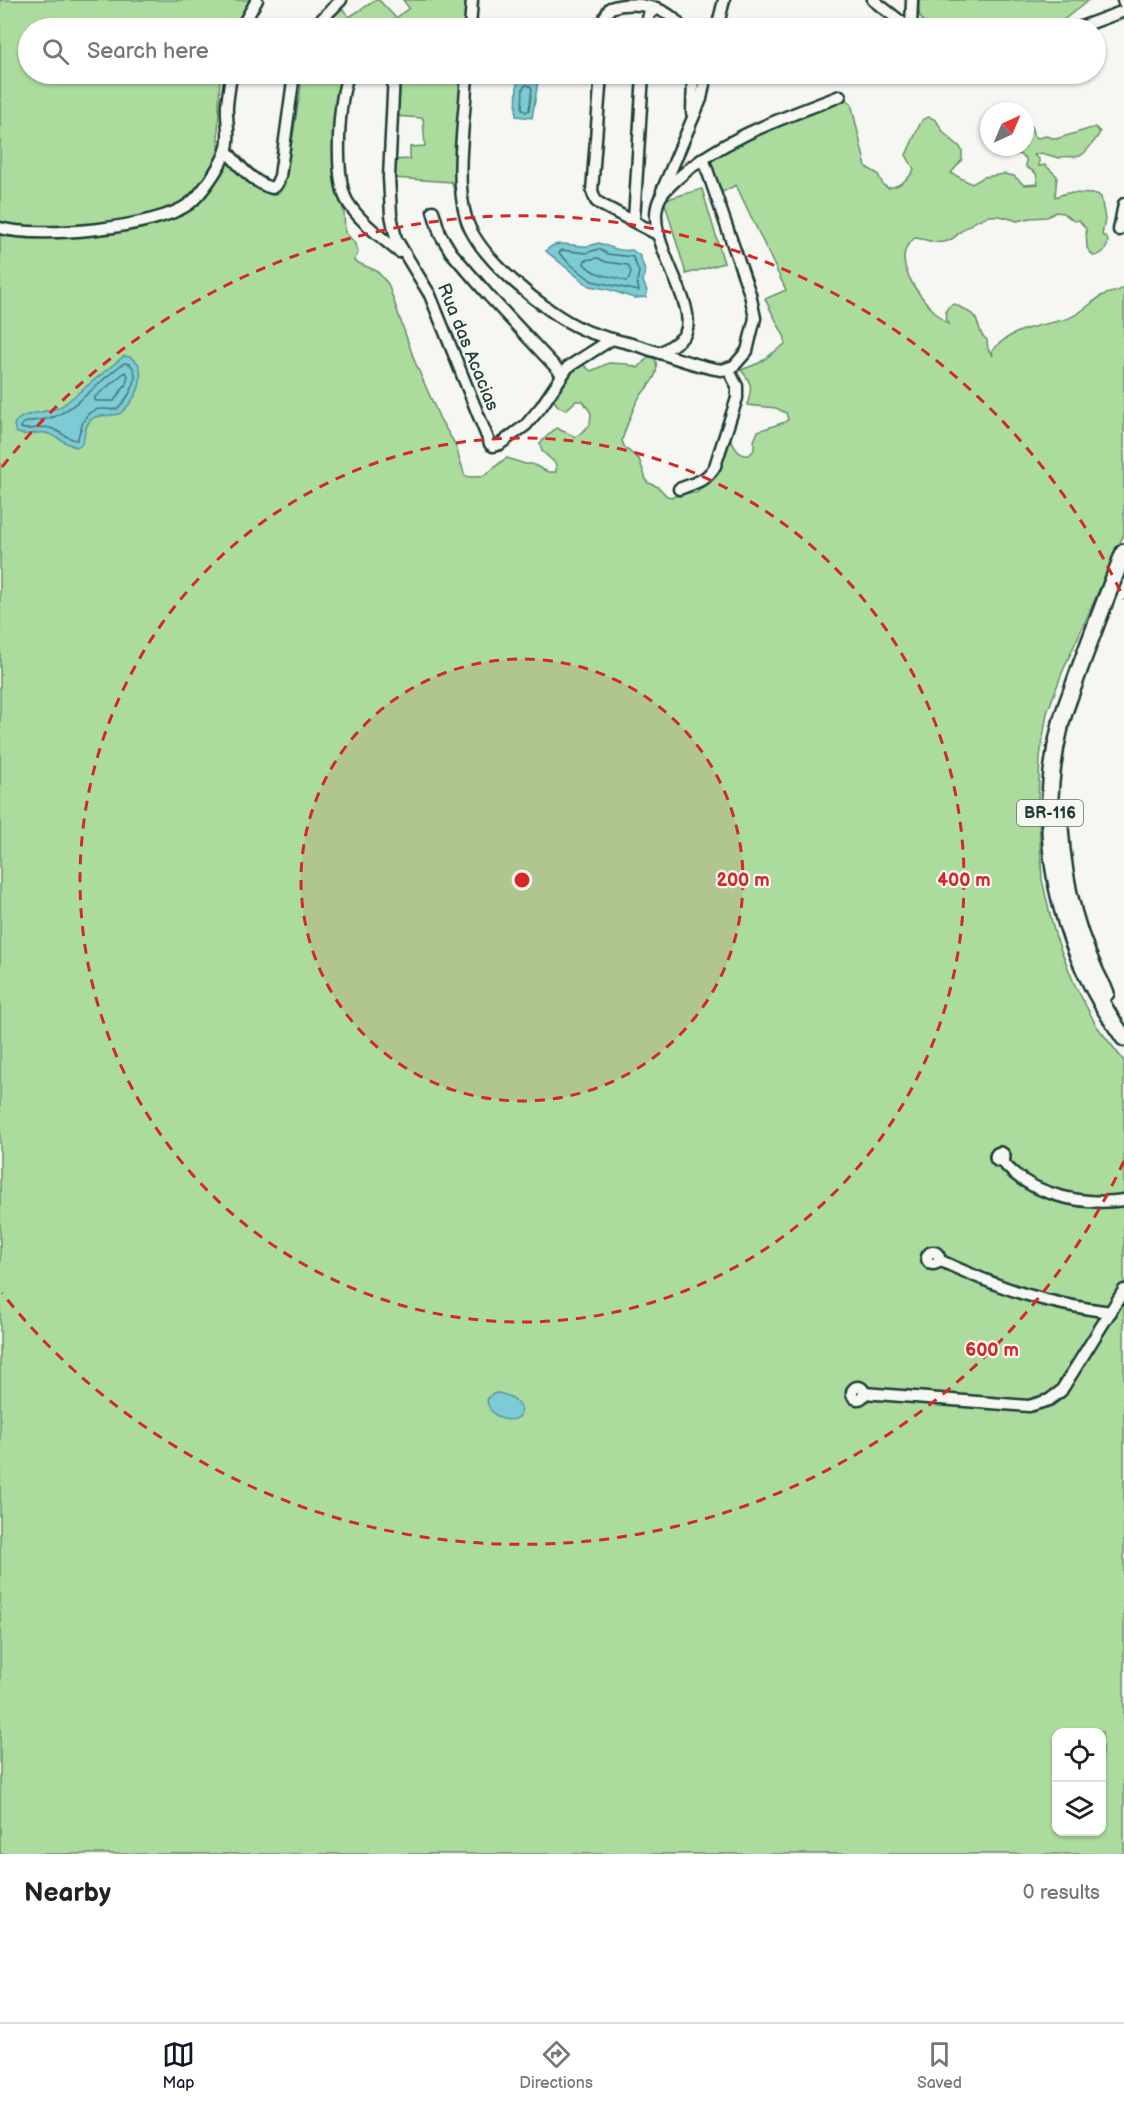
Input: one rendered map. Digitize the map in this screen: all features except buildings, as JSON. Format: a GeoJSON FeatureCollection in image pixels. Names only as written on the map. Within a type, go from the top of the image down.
{"type":"FeatureCollection","features":[{"type":"Feature","properties":{"kind":"highway","name":"BR-116"},"geometry":{"type":"LineString","coordinates":[[1124,552],[1120,582],[1069,735],[1063,765],[1060,823],[1066,884],[1074,913],[1100,981],[1124,1021]]}},
{"type":"Feature","properties":{"kind":"highway","name":"BR-116"},"geometry":{"type":"LineString","coordinates":[[1120,582],[1061,721],[1051,782],[1050,816],[1051,856],[1057,890],[1072,944],[1096,995],[1124,1038]]}},
{"type":"Feature","properties":{"kind":"street"},"geometry":{"type":"LineString","coordinates":[[247,18],[257,0]]}},
{"type":"Feature","properties":{"kind":"street"},"geometry":{"type":"LineString","coordinates":[[323,18],[341,0]]}},
{"type":"Feature","properties":{"kind":"street"},"geometry":{"type":"LineString","coordinates":[[471,18],[472,0]]}},
{"type":"Feature","properties":{"kind":"street"},"geometry":{"type":"LineString","coordinates":[[720,18],[724,0]]}},
{"type":"Feature","properties":{"kind":"street"},"geometry":{"type":"LineString","coordinates":[[873,0],[897,18]]}},
{"type":"Feature","properties":{"kind":"street"},"geometry":{"type":"LineString","coordinates":[[911,18],[912,0]]}},
{"type":"Feature","properties":{"kind":"street"},"geometry":{"type":"LineString","coordinates":[[606,18],[608,12],[615,6],[625,3],[653,7],[674,18]]}},
{"type":"Feature","properties":{"kind":"street"},"geometry":{"type":"LineString","coordinates":[[647,18],[653,7]]}},
{"type":"Feature","properties":{"kind":"street"},"geometry":{"type":"LineString","coordinates":[[1105,18],[1124,11]]}},
{"type":"Feature","properties":{"kind":"street"},"geometry":{"type":"LineString","coordinates":[[0,228],[21,232],[75,232],[155,218],[188,205],[198,196],[226,150],[230,84]]}},
{"type":"Feature","properties":{"kind":"street"},"geometry":{"type":"LineString","coordinates":[[226,150],[257,180],[268,187],[272,188],[276,185],[280,176],[293,84]]}},
{"type":"Feature","properties":{"kind":"street"},"geometry":{"type":"LineString","coordinates":[[346,84],[341,100],[340,124],[342,192],[352,209],[410,261]]}},
{"type":"Feature","properties":{"kind":"street","name":"Rua das Acacias"},"geometry":{"type":"LineString","coordinates":[[393,84],[389,153],[391,215],[396,239],[430,295],[485,436],[493,446],[518,433],[530,421],[562,374]]}},
{"type":"Feature","properties":{"kind":"street"},"geometry":{"type":"LineString","coordinates":[[466,84],[461,177],[466,220],[476,239],[509,276],[551,311],[584,330],[714,369],[728,369],[734,366],[747,351],[755,318],[750,294],[703,158]]}},
{"type":"Feature","properties":{"kind":"street"},"geometry":{"type":"LineString","coordinates":[[600,84],[592,191],[596,201],[602,205],[659,235]]}},
{"type":"Feature","properties":{"kind":"street"},"geometry":{"type":"LineString","coordinates":[[634,220],[642,84]]}},
{"type":"Feature","properties":{"kind":"street"},"geometry":{"type":"LineString","coordinates":[[690,125],[694,84]]}},
{"type":"Feature","properties":{"kind":"street"},"geometry":{"type":"LineString","coordinates":[[660,353],[684,334],[688,321],[686,303],[675,282],[659,235],[657,214],[659,200],[701,99],[704,84]]}},
{"type":"Feature","properties":{"kind":"street"},"geometry":{"type":"LineString","coordinates":[[659,200],[671,185],[703,158],[762,127],[840,96]]}},
{"type":"Feature","properties":{"kind":"street"},"geometry":{"type":"LineString","coordinates":[[1119,230],[1124,204]]}},
{"type":"Feature","properties":{"kind":"street"},"geometry":{"type":"LineString","coordinates":[[433,211],[440,234],[451,252],[562,374],[577,360],[612,339]]}},
{"type":"Feature","properties":{"kind":"street"},"geometry":{"type":"LineString","coordinates":[[679,489],[709,476],[715,466],[737,398],[737,386],[728,369]]}},
{"type":"Feature","properties":{"kind":"street"},"geometry":{"type":"LineString","coordinates":[[1002,1161],[1019,1178],[1042,1190],[1090,1202],[1124,1200]]}},
{"type":"Feature","properties":{"kind":"street"},"geometry":{"type":"LineString","coordinates":[[939,1260],[1028,1296],[1078,1308],[1111,1312]]}},
{"type":"Feature","properties":{"kind":"street"},"geometry":{"type":"LineString","coordinates":[[864,1393],[1029,1406],[1043,1403],[1061,1391],[1124,1290]]}},
{"type":"Feature","properties":{"kind":"green space"},"geometry":{"type":"Polygon","coordinates":[[[0,0],[252,0],[242,18],[18,18],[18,84],[220,84],[218,139],[220,150],[233,169],[254,186],[273,195],[280,192],[285,184],[301,84],[341,84],[335,117],[337,187],[344,213],[345,232],[354,242],[358,252],[354,261],[377,271],[388,284],[415,362],[440,419],[455,444],[465,476],[485,475],[507,458],[532,464],[548,472],[556,472],[556,464],[542,451],[540,443],[556,428],[576,437],[590,425],[591,413],[583,401],[576,401],[566,410],[554,401],[565,380],[582,364],[591,371],[609,363],[627,364],[638,368],[649,356],[655,359],[657,365],[652,382],[637,401],[622,441],[625,448],[639,459],[647,482],[658,487],[667,496],[696,493],[710,483],[728,435],[739,452],[749,455],[754,450],[754,441],[758,431],[788,419],[786,413],[776,408],[747,405],[750,386],[741,370],[759,363],[785,344],[785,338],[765,299],[786,290],[736,185],[719,194],[707,159],[765,129],[844,98],[851,103],[866,167],[878,174],[883,185],[888,188],[903,182],[912,173],[914,169],[906,155],[923,119],[929,117],[936,120],[944,133],[962,151],[962,160],[951,173],[972,184],[984,177],[1004,174],[1014,176],[1024,185],[1038,184],[1036,173],[1026,167],[1026,158],[1022,156],[1034,155],[1039,159],[1039,166],[1045,165],[1057,176],[1055,197],[1067,193],[1097,194],[1101,197],[1105,219],[1102,235],[1107,237],[1108,241],[1107,247],[1097,255],[1093,256],[1087,248],[1086,229],[1079,220],[1074,221],[1063,213],[1056,212],[1047,217],[1017,221],[1002,216],[989,216],[971,224],[952,239],[944,242],[915,238],[906,247],[904,259],[913,284],[931,308],[948,324],[946,312],[951,305],[955,304],[972,314],[993,356],[992,351],[999,344],[1016,333],[1069,318],[1103,295],[1119,291],[1124,287],[1124,534],[1062,673],[1047,713],[1040,757],[1038,801],[1042,880],[1055,935],[1074,983],[1096,1025],[1124,1061],[1124,1854],[0,1854],[0,0]]]}},
{"type":"Feature","properties":{"kind":"green space"},"geometry":{"type":"Polygon","coordinates":[[[379,0],[396,18],[332,18],[342,8],[349,17],[379,0]]]}},
{"type":"Feature","properties":{"kind":"green space"},"geometry":{"type":"Polygon","coordinates":[[[403,0],[469,0],[468,18],[396,18],[409,8],[403,0]]]}},
{"type":"Feature","properties":{"kind":"green space"},"geometry":{"type":"Polygon","coordinates":[[[919,0],[1089,0],[1066,18],[921,18],[919,0]]]}},
{"type":"Feature","properties":{"kind":"green space"},"geometry":{"type":"Polygon","coordinates":[[[397,84],[464,84],[459,191],[454,191],[452,182],[393,178],[393,160],[410,159],[410,147],[425,146],[423,118],[394,116],[397,84]]]}},
{"type":"Feature","properties":{"kind":"green space"},"geometry":{"type":"Polygon","coordinates":[[[1095,127],[1100,132],[1080,156],[1059,158],[1041,153],[1034,155],[1034,136],[1056,139],[1095,127]]]}},
{"type":"Feature","properties":{"kind":"green space"},"geometry":{"type":"Polygon","coordinates":[[[702,189],[724,263],[686,274],[664,200],[702,189]]]}},
{"type":"Feature","properties":{"kind":"water"},"geometry":{"type":"Polygon","coordinates":[[[517,84],[538,84],[532,118],[516,116],[517,84]]]}},
{"type":"Feature","properties":{"kind":"water"},"geometry":{"type":"Polygon","coordinates":[[[599,243],[619,250],[632,250],[640,256],[645,271],[643,281],[647,291],[646,297],[634,298],[589,286],[546,251],[559,244],[590,246],[599,243]]]}},
{"type":"Feature","properties":{"kind":"water"},"geometry":{"type":"Polygon","coordinates":[[[124,356],[138,363],[141,377],[138,390],[121,413],[93,418],[86,428],[81,445],[73,446],[45,433],[16,432],[14,425],[17,420],[62,406],[124,356]]]}},
{"type":"Feature","properties":{"kind":"water"},"geometry":{"type":"Polygon","coordinates":[[[496,1393],[510,1397],[516,1402],[521,1408],[520,1416],[510,1420],[495,1414],[487,1400],[496,1393]]]}}]}
